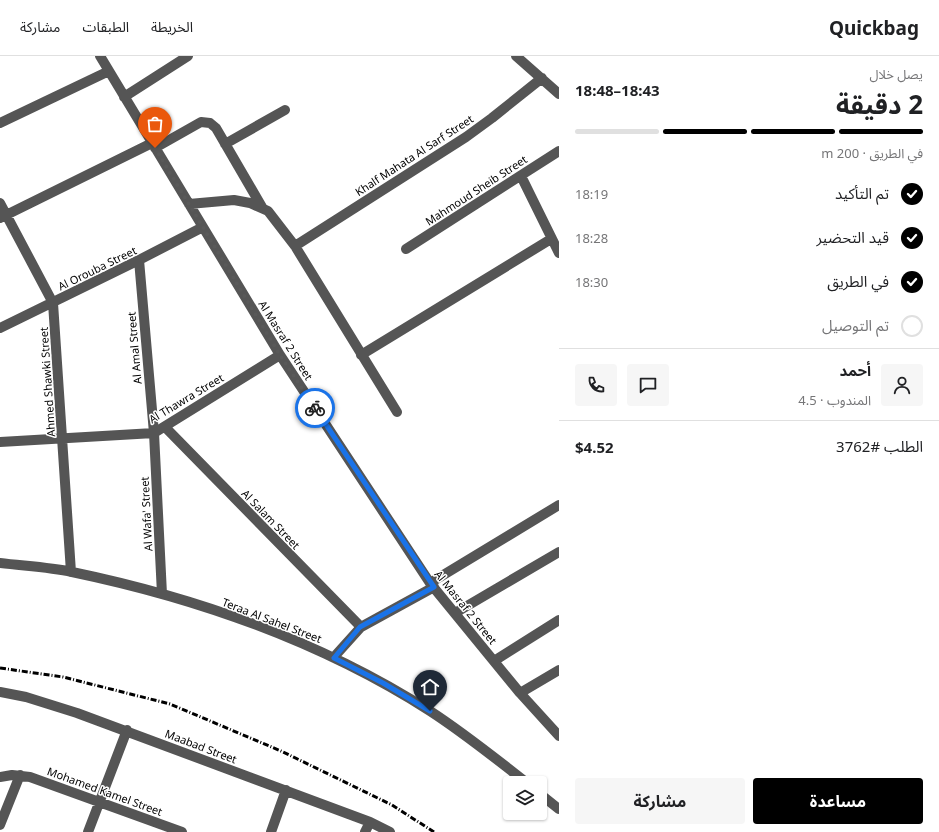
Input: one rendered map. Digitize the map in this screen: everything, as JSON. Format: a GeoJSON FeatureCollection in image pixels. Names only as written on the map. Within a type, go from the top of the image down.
{"type":"FeatureCollection","features":[{"type":"Feature","properties":{"kind":"street","name":"Al Masraf 2 Street"},"geometry":{"type":"LineString","coordinates":[[100,56],[280,355],[432,585],[520,693],[559,736]]}},
{"type":"Feature","properties":{"kind":"street"},"geometry":{"type":"LineString","coordinates":[[124,97],[188,56]]}},
{"type":"Feature","properties":{"kind":"street"},"geometry":{"type":"LineString","coordinates":[[516,56],[559,94]]}},
{"type":"Feature","properties":{"kind":"street"},"geometry":{"type":"LineString","coordinates":[[0,123],[109,71]]}},
{"type":"Feature","properties":{"kind":"street","name":"Khalf Mahata Al Sarf Street"},"geometry":{"type":"LineString","coordinates":[[295,246],[466,137],[542,78]]}},
{"type":"Feature","properties":{"kind":"street"},"geometry":{"type":"LineString","coordinates":[[225,144],[285,110]]}},
{"type":"Feature","properties":{"kind":"street"},"geometry":{"type":"LineString","coordinates":[[3,217],[204,122],[213,125],[262,207]]}},
{"type":"Feature","properties":{"kind":"street","name":"Mahmoud Sheib Street"},"geometry":{"type":"LineString","coordinates":[[406,249],[559,151]]}},
{"type":"Feature","properties":{"kind":"street"},"geometry":{"type":"LineString","coordinates":[[521,176],[559,253]]}},
{"type":"Feature","properties":{"kind":"street"},"geometry":{"type":"LineString","coordinates":[[189,204],[234,200],[250,203],[262,207],[268,211],[295,246],[397,412]]}},
{"type":"Feature","properties":{"kind":"street","name":"Ahmed Shawki Street"},"geometry":{"type":"LineString","coordinates":[[0,203],[3,217],[53,303],[71,572]]}},
{"type":"Feature","properties":{"kind":"street","name":"Al Orouba Street"},"geometry":{"type":"LineString","coordinates":[[0,328],[53,303],[203,227]]}},
{"type":"Feature","properties":{"kind":"street"},"geometry":{"type":"LineString","coordinates":[[361,355],[551,239]]}},
{"type":"Feature","properties":{"kind":"street","name":"Al Amal Street"},"geometry":{"type":"LineString","coordinates":[[139,260],[154,433]]}},
{"type":"Feature","properties":{"kind":"street","name":"Al Thawra Street"},"geometry":{"type":"LineString","coordinates":[[0,442],[154,433],[280,355]]}},
{"type":"Feature","properties":{"kind":"street","name":"Al Salam Street"},"geometry":{"type":"LineString","coordinates":[[165,427],[360,627]]}},
{"type":"Feature","properties":{"kind":"street","name":"Al Wafa' Street"},"geometry":{"type":"LineString","coordinates":[[154,433],[162,594]]}},
{"type":"Feature","properties":{"kind":"street"},"geometry":{"type":"LineString","coordinates":[[334,658],[360,627],[432,585],[559,505]]}},
{"type":"Feature","properties":{"kind":"street"},"geometry":{"type":"LineString","coordinates":[[454,613],[559,552]]}},
{"type":"Feature","properties":{"kind":"street","name":"Teraa Al Sahel Street"},"geometry":{"type":"LineString","coordinates":[[0,563],[71,572],[162,594],[249,622],[334,658],[383,683],[430,711],[476,743],[518,776]]}},
{"type":"Feature","properties":{"kind":"street"},"geometry":{"type":"LineString","coordinates":[[494,661],[559,620]]}},
{"type":"Feature","properties":{"kind":"street"},"geometry":{"type":"LineString","coordinates":[[520,693],[559,670]]}},
{"type":"Feature","properties":{"kind":"street","name":"Maabad Street"},"geometry":{"type":"LineString","coordinates":[[0,692],[26,697],[127,730],[370,822],[390,832]]}},
{"type":"Feature","properties":{"kind":"street"},"geometry":{"type":"LineString","coordinates":[[88,832],[127,730]]}},
{"type":"Feature","properties":{"kind":"street"},"geometry":{"type":"LineString","coordinates":[[0,777],[20,775],[0,825]]}},
{"type":"Feature","properties":{"kind":"street","name":"Mohamed Kamel Street"},"geometry":{"type":"LineString","coordinates":[[20,775],[30,777],[180,832]]}},
{"type":"Feature","properties":{"kind":"street"},"geometry":{"type":"LineString","coordinates":[[271,832],[286,790]]}},
{"type":"Feature","properties":{"kind":"street"},"geometry":{"type":"LineString","coordinates":[[547,800],[559,809]]}},
{"type":"Feature","properties":{"kind":"street"},"geometry":{"type":"LineString","coordinates":[[365,832],[370,822]]}},
{"type":"Feature","properties":{"kind":"railway"},"geometry":{"type":"LineString","coordinates":[[0,668],[63,677],[170,704],[281,751],[392,805],[434,832]]}},
{"type":"Feature","properties":{"kind":"way so far"},"geometry":{"type":"LineString","coordinates":[[155,148],[280,355],[315,408]]}},
{"type":"Feature","properties":{"kind":"route"},"geometry":{"type":"LineString","coordinates":[[315,408],[434,587],[360,627],[334,658],[383,683],[430,711]]}}]}
